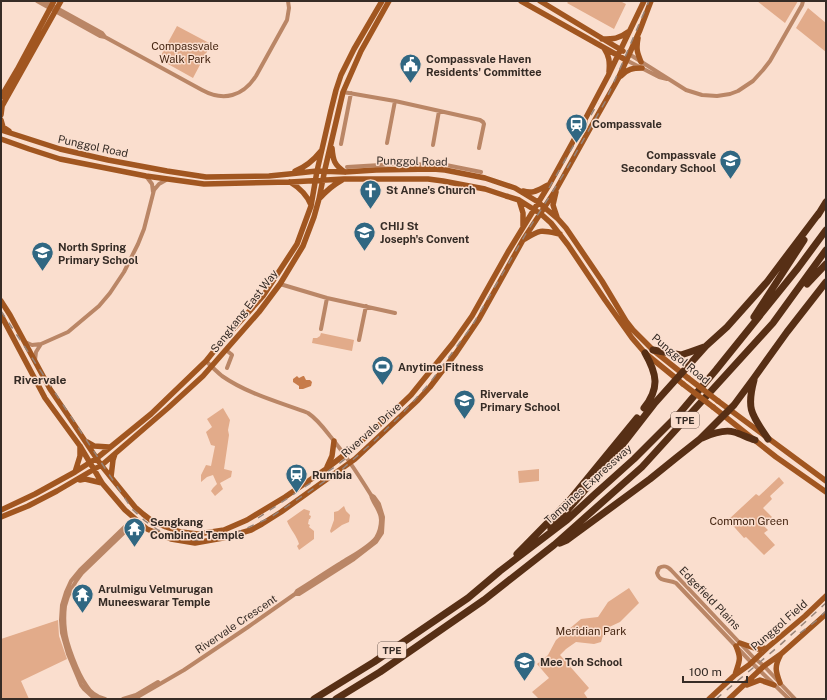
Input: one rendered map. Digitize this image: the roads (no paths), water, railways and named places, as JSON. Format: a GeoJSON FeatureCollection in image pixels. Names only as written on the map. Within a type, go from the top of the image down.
{"type":"FeatureCollection","features":[{"type":"Feature","properties":{"kind":"highway"},"geometry":{"type":"LineString","coordinates":[[751,326],[752,320],[808,233],[826,202]]}},
{"type":"Feature","properties":{"kind":"highway"},"geometry":{"type":"LineString","coordinates":[[543,538],[605,467],[654,404],[706,346],[727,327],[767,282],[820,213]]}},
{"type":"Feature","properties":{"kind":"highway","name":"Tampines Expressway"},"geometry":{"type":"LineString","coordinates":[[314,699],[374,662],[468,598],[500,571],[567,520],[634,459],[678,415],[716,370],[798,268],[826,230]]}},
{"type":"Feature","properties":{"kind":"highway","name":"Tampines Expressway"},"geometry":{"type":"LineString","coordinates":[[336,699],[380,672],[484,600],[554,546],[642,467],[773,323],[826,250]]}},
{"type":"Feature","properties":{"kind":"highway"},"geometry":{"type":"LineString","coordinates":[[773,323],[809,281],[826,264]]}},
{"type":"Feature","properties":{"kind":"highway"},"geometry":{"type":"LineString","coordinates":[[554,546],[579,532],[650,480],[700,439],[727,412],[826,282]]}},
{"type":"Feature","properties":{"kind":"highway"},"geometry":{"type":"LineString","coordinates":[[654,350],[681,355],[706,346]]}},
{"type":"Feature","properties":{"kind":"highway"},"geometry":{"type":"LineString","coordinates":[[500,571],[569,501],[649,402],[654,392],[656,383],[652,365],[645,353]]}},
{"type":"Feature","properties":{"kind":"highway"},"geometry":{"type":"LineString","coordinates":[[754,378],[750,395],[751,411],[768,439]]}},
{"type":"Feature","properties":{"kind":"highway"},"geometry":{"type":"LineString","coordinates":[[634,429],[637,417]]}},
{"type":"Feature","properties":{"kind":"highway"},"geometry":{"type":"LineString","coordinates":[[700,439],[722,432],[734,432],[755,440]]}},
{"type":"Feature","properties":{"kind":"highway"},"geometry":{"type":"LineString","coordinates":[[605,457],[625,441]]}},
{"type":"Feature","properties":{"kind":"main road","name":"Sengkang East Way"},"geometry":{"type":"LineString","coordinates":[[1,510],[35,494],[97,458],[151,414],[206,361],[263,296],[297,244],[311,206],[317,171],[336,90],[354,49],[382,1]]}},
{"type":"Feature","properties":{"kind":"main road","name":"Sengkang East Way"},"geometry":{"type":"LineString","coordinates":[[1,517],[28,506],[57,491],[101,465],[203,376],[259,312],[280,284],[303,246],[319,199],[343,92],[361,51],[389,1]]}},
{"type":"Feature","properties":{"kind":"main road"},"geometry":{"type":"LineString","coordinates":[[522,1],[603,47],[619,52]]}},
{"type":"Feature","properties":{"kind":"main road"},"geometry":{"type":"LineString","coordinates":[[540,1],[602,39],[627,57]]}},
{"type":"Feature","properties":{"kind":"main road","name":"Rivervale Drive"},"geometry":{"type":"LineString","coordinates":[[1,301],[50,389],[101,465],[135,507],[152,521],[181,532],[198,534],[224,530],[247,520],[285,497],[326,469],[366,437],[411,395],[459,335],[472,316],[508,252],[549,185],[608,76],[644,1]]}},
{"type":"Feature","properties":{"kind":"main road"},"geometry":{"type":"LineString","coordinates":[[618,79],[625,71],[642,65],[637,53],[637,44],[640,30],[651,1]]}},
{"type":"Feature","properties":{"kind":"main road"},"geometry":{"type":"LineString","coordinates":[[1,97],[54,8]]}},
{"type":"Feature","properties":{"kind":"main road"},"geometry":{"type":"LineString","coordinates":[[1,115],[2,108],[54,8]]}},
{"type":"Feature","properties":{"kind":"main road","name":"Rivervale Drive"},"geometry":{"type":"LineString","coordinates":[[1,315],[46,398],[80,446],[102,483],[125,510],[135,519],[147,529],[179,541],[195,543],[223,538],[250,530],[281,512],[350,463],[402,416],[430,387],[468,337],[523,240],[557,188],[618,79],[640,30]]}},
{"type":"Feature","properties":{"kind":"main road"},"geometry":{"type":"LineString","coordinates":[[602,39],[615,39],[630,31]]}},
{"type":"Feature","properties":{"kind":"main road"},"geometry":{"type":"LineString","coordinates":[[603,47],[609,58],[608,76]]}},
{"type":"Feature","properties":{"kind":"main road"},"geometry":{"type":"LineString","coordinates":[[1,120],[3,127],[16,135]]}},
{"type":"Feature","properties":{"kind":"main road","name":"Punggol Road"},"geometry":{"type":"LineString","coordinates":[[1,130],[60,149],[108,160],[167,171],[212,177],[269,176],[317,171],[324,172],[346,169],[397,167],[433,169],[445,167],[475,173],[515,188],[544,206],[558,219],[566,228],[602,281],[626,321],[633,330],[679,376]]}},
{"type":"Feature","properties":{"kind":"main road","name":"Punggol Road"},"geometry":{"type":"LineString","coordinates":[[1,139],[60,158],[166,180],[204,184],[382,178],[443,180],[485,189],[518,200],[540,214],[560,234],[632,338],[645,353],[826,480]]}},
{"type":"Feature","properties":{"kind":"main road"},"geometry":{"type":"LineString","coordinates":[[331,144],[335,164],[339,168],[346,169]]}},
{"type":"Feature","properties":{"kind":"main road"},"geometry":{"type":"LineString","coordinates":[[289,174],[308,165],[314,160],[322,149]]}},
{"type":"Feature","properties":{"kind":"main road"},"geometry":{"type":"LineString","coordinates":[[319,199],[334,184],[344,179]]}},
{"type":"Feature","properties":{"kind":"main road"},"geometry":{"type":"LineString","coordinates":[[290,182],[304,193],[311,206]]}},
{"type":"Feature","properties":{"kind":"main road"},"geometry":{"type":"LineString","coordinates":[[515,188],[525,192],[536,192],[549,185]]}},
{"type":"Feature","properties":{"kind":"main road"},"geometry":{"type":"LineString","coordinates":[[557,188],[554,205],[558,219]]}},
{"type":"Feature","properties":{"kind":"main road"},"geometry":{"type":"LineString","coordinates":[[518,200],[523,213],[523,228]]}},
{"type":"Feature","properties":{"kind":"main road"},"geometry":{"type":"LineString","coordinates":[[523,240],[538,231],[547,231],[560,234]]}},
{"type":"Feature","properties":{"kind":"main road","name":"Punggol Road"},"geometry":{"type":"LineString","coordinates":[[727,412],[755,440],[776,457],[826,492]]}},
{"type":"Feature","properties":{"kind":"main road"},"geometry":{"type":"LineString","coordinates":[[326,469],[332,456],[334,441]]}},
{"type":"Feature","properties":{"kind":"main road"},"geometry":{"type":"LineString","coordinates":[[86,442],[94,446],[109,447]]}},
{"type":"Feature","properties":{"kind":"main road"},"geometry":{"type":"LineString","coordinates":[[75,472],[80,456],[80,446]]}},
{"type":"Feature","properties":{"kind":"main road"},"geometry":{"type":"LineString","coordinates":[[111,477],[115,453]]}},
{"type":"Feature","properties":{"kind":"main road"},"geometry":{"type":"LineString","coordinates":[[75,481],[85,479],[102,483]]}},
{"type":"Feature","properties":{"kind":"main road","name":"Punggol Field"},"geometry":{"type":"LineString","coordinates":[[709,699],[735,675],[754,661],[826,596]]}},
{"type":"Feature","properties":{"kind":"main road","name":"Punggol Field"},"geometry":{"type":"LineString","coordinates":[[729,699],[762,668],[781,654],[826,614]]}},
{"type":"Feature","properties":{"kind":"main road"},"geometry":{"type":"LineString","coordinates":[[735,675],[740,659],[738,645],[757,649],[768,648]]}},
{"type":"Feature","properties":{"kind":"main road"},"geometry":{"type":"LineString","coordinates":[[744,685],[760,680],[777,684],[776,668],[781,654]]}},
{"type":"Feature","properties":{"kind":"street"},"geometry":{"type":"LineString","coordinates":[[37,1],[44,2],[102,33],[105,37],[208,94],[219,96],[230,96],[235,94],[245,89],[252,82],[287,20],[289,8],[288,1]]}},
{"type":"Feature","properties":{"kind":"street"},"geometry":{"type":"LineString","coordinates":[[627,57],[659,77],[669,80],[686,90],[702,95],[717,96],[730,94],[738,91],[753,81],[767,66],[802,3],[806,1]]}},
{"type":"Feature","properties":{"kind":"street"},"geometry":{"type":"LineString","coordinates":[[343,92],[395,101],[480,120],[484,124],[479,148]]}},
{"type":"Feature","properties":{"kind":"street"},"geometry":{"type":"LineString","coordinates":[[341,144],[351,93]]}},
{"type":"Feature","properties":{"kind":"street"},"geometry":{"type":"LineString","coordinates":[[387,143],[395,101]]}},
{"type":"Feature","properties":{"kind":"street"},"geometry":{"type":"LineString","coordinates":[[433,145],[439,111]]}},
{"type":"Feature","properties":{"kind":"street"},"geometry":{"type":"LineString","coordinates":[[475,173],[481,172]]}},
{"type":"Feature","properties":{"kind":"street"},"geometry":{"type":"LineString","coordinates":[[146,176],[152,184],[153,195]]}},
{"type":"Feature","properties":{"kind":"street"},"geometry":{"type":"LineString","coordinates":[[24,342],[32,345],[41,344],[68,332],[99,306],[124,272],[144,229],[157,185],[166,180]]}},
{"type":"Feature","properties":{"kind":"street"},"geometry":{"type":"LineString","coordinates":[[280,284],[327,298],[396,313]]}},
{"type":"Feature","properties":{"kind":"street"},"geometry":{"type":"LineString","coordinates":[[320,329],[327,298]]}},
{"type":"Feature","properties":{"kind":"street"},"geometry":{"type":"LineString","coordinates":[[359,340],[366,306]]}},
{"type":"Feature","properties":{"kind":"street"},"geometry":{"type":"LineString","coordinates":[[35,363],[36,352],[41,344]]}},
{"type":"Feature","properties":{"kind":"street"},"geometry":{"type":"LineString","coordinates":[[226,350],[232,356],[227,368]]}},
{"type":"Feature","properties":{"kind":"street","name":"Rivervale Crescent"},"geometry":{"type":"LineString","coordinates":[[134,699],[184,670],[295,594],[299,594],[354,559],[376,542],[382,533],[384,517],[379,504],[371,495],[345,455],[314,417],[308,413],[252,392],[222,375],[206,361]]}},
{"type":"Feature","properties":{"kind":"street"},"geometry":{"type":"LineString","coordinates":[[105,699],[97,696],[86,685],[71,652],[65,632],[64,618],[66,600],[71,581],[135,519]]}},
{"type":"Feature","properties":{"kind":"street","name":"Edgefield Plains"},"geometry":{"type":"LineString","coordinates":[[738,645],[671,570],[663,566],[659,568],[657,573],[660,579],[676,583],[738,645],[754,661],[762,668],[789,699]]}},
{"type":"Feature","properties":{"kind":"street"},"geometry":{"type":"LineString","coordinates":[[66,600],[62,605],[62,633],[68,654],[81,685],[95,699]]}},
{"type":"Feature","properties":{"kind":"street","name":"Rivervale Crescent"},"geometry":{"type":"LineString","coordinates":[[123,699],[136,695],[183,668],[187,668]]}},
{"type":"Feature","properties":{"kind":"street","name":"Edgefield Plains"},"geometry":{"type":"LineString","coordinates":[[777,684],[795,699]]}},
{"type":"Feature","properties":{"kind":"railway"},"geometry":{"type":"LineString","coordinates":[[1,311],[132,509],[145,521],[158,530],[174,536],[188,540],[204,540],[234,534],[271,517],[340,471],[371,444],[401,415],[429,384],[472,326],[528,230],[565,172],[605,102],[649,1]]}},
{"type":"Feature","properties":{"kind":"railway"},"geometry":{"type":"LineString","coordinates":[[549,188],[598,103]]}},
{"type":"Feature","properties":{"kind":"railway"},"geometry":{"type":"LineString","coordinates":[[258,518],[350,455]]}},
{"type":"Feature","properties":{"kind":"railway"},"geometry":{"type":"LineString","coordinates":[[716,699],[779,646],[826,603]]}},
{"type":"Feature","properties":{"kind":"railway"},"geometry":{"type":"LineString","coordinates":[[800,633],[826,611]]}},
{"type":"Feature","properties":{"kind":"place","name":"Compassvale Haven Residents' Committee"},"geometry":{"type":"Point","coordinates":[411,84]}},
{"type":"Feature","properties":{"kind":"place","name":"Compassvale"},"geometry":{"type":"Point","coordinates":[577,144]}},
{"type":"Feature","properties":{"kind":"place","name":"Compassvale Secondary School"},"geometry":{"type":"Point","coordinates":[731,180]}},
{"type":"Feature","properties":{"kind":"place","name":"St Anne's Church"},"geometry":{"type":"Point","coordinates":[370,210]}},
{"type":"Feature","properties":{"kind":"place","name":"CHIJ St Joseph's Convent"},"geometry":{"type":"Point","coordinates":[364,252]}},
{"type":"Feature","properties":{"kind":"place","name":"North Spring Primary School"},"geometry":{"type":"Point","coordinates":[43,272]}},
{"type":"Feature","properties":{"kind":"place","name":"Anytime Fitness"},"geometry":{"type":"Point","coordinates":[383,386]}},
{"type":"Feature","properties":{"kind":"place","name":"Rivervale Primary School"},"geometry":{"type":"Point","coordinates":[465,420]}},
{"type":"Feature","properties":{"kind":"place","name":"Rumbia"},"geometry":{"type":"Point","coordinates":[297,494]}},
{"type":"Feature","properties":{"kind":"place","name":"Sengkang Combined Temple"},"geometry":{"type":"Point","coordinates":[134,548]}},
{"type":"Feature","properties":{"kind":"place","name":"Arulmigu Velmurugan Muneeswarar Temple"},"geometry":{"type":"Point","coordinates":[83,614]}},
{"type":"Feature","properties":{"kind":"place","name":"Mee Toh School"},"geometry":{"type":"Point","coordinates":[524,682]}},
{"type":"Feature","properties":{"kind":"district","name":"Rivervale"},"geometry":{"type":"Point","coordinates":[40,380]}},
{"type":"Feature","properties":{"kind":"park label","name":"Compassvale Walk Park"},"geometry":{"type":"Point","coordinates":[185,52]}},
{"type":"Feature","properties":{"kind":"park label","name":"Common Green"},"geometry":{"type":"Point","coordinates":[749,521]}},
{"type":"Feature","properties":{"kind":"park label","name":"Meridian Park"},"geometry":{"type":"Point","coordinates":[591,631]}}]}
